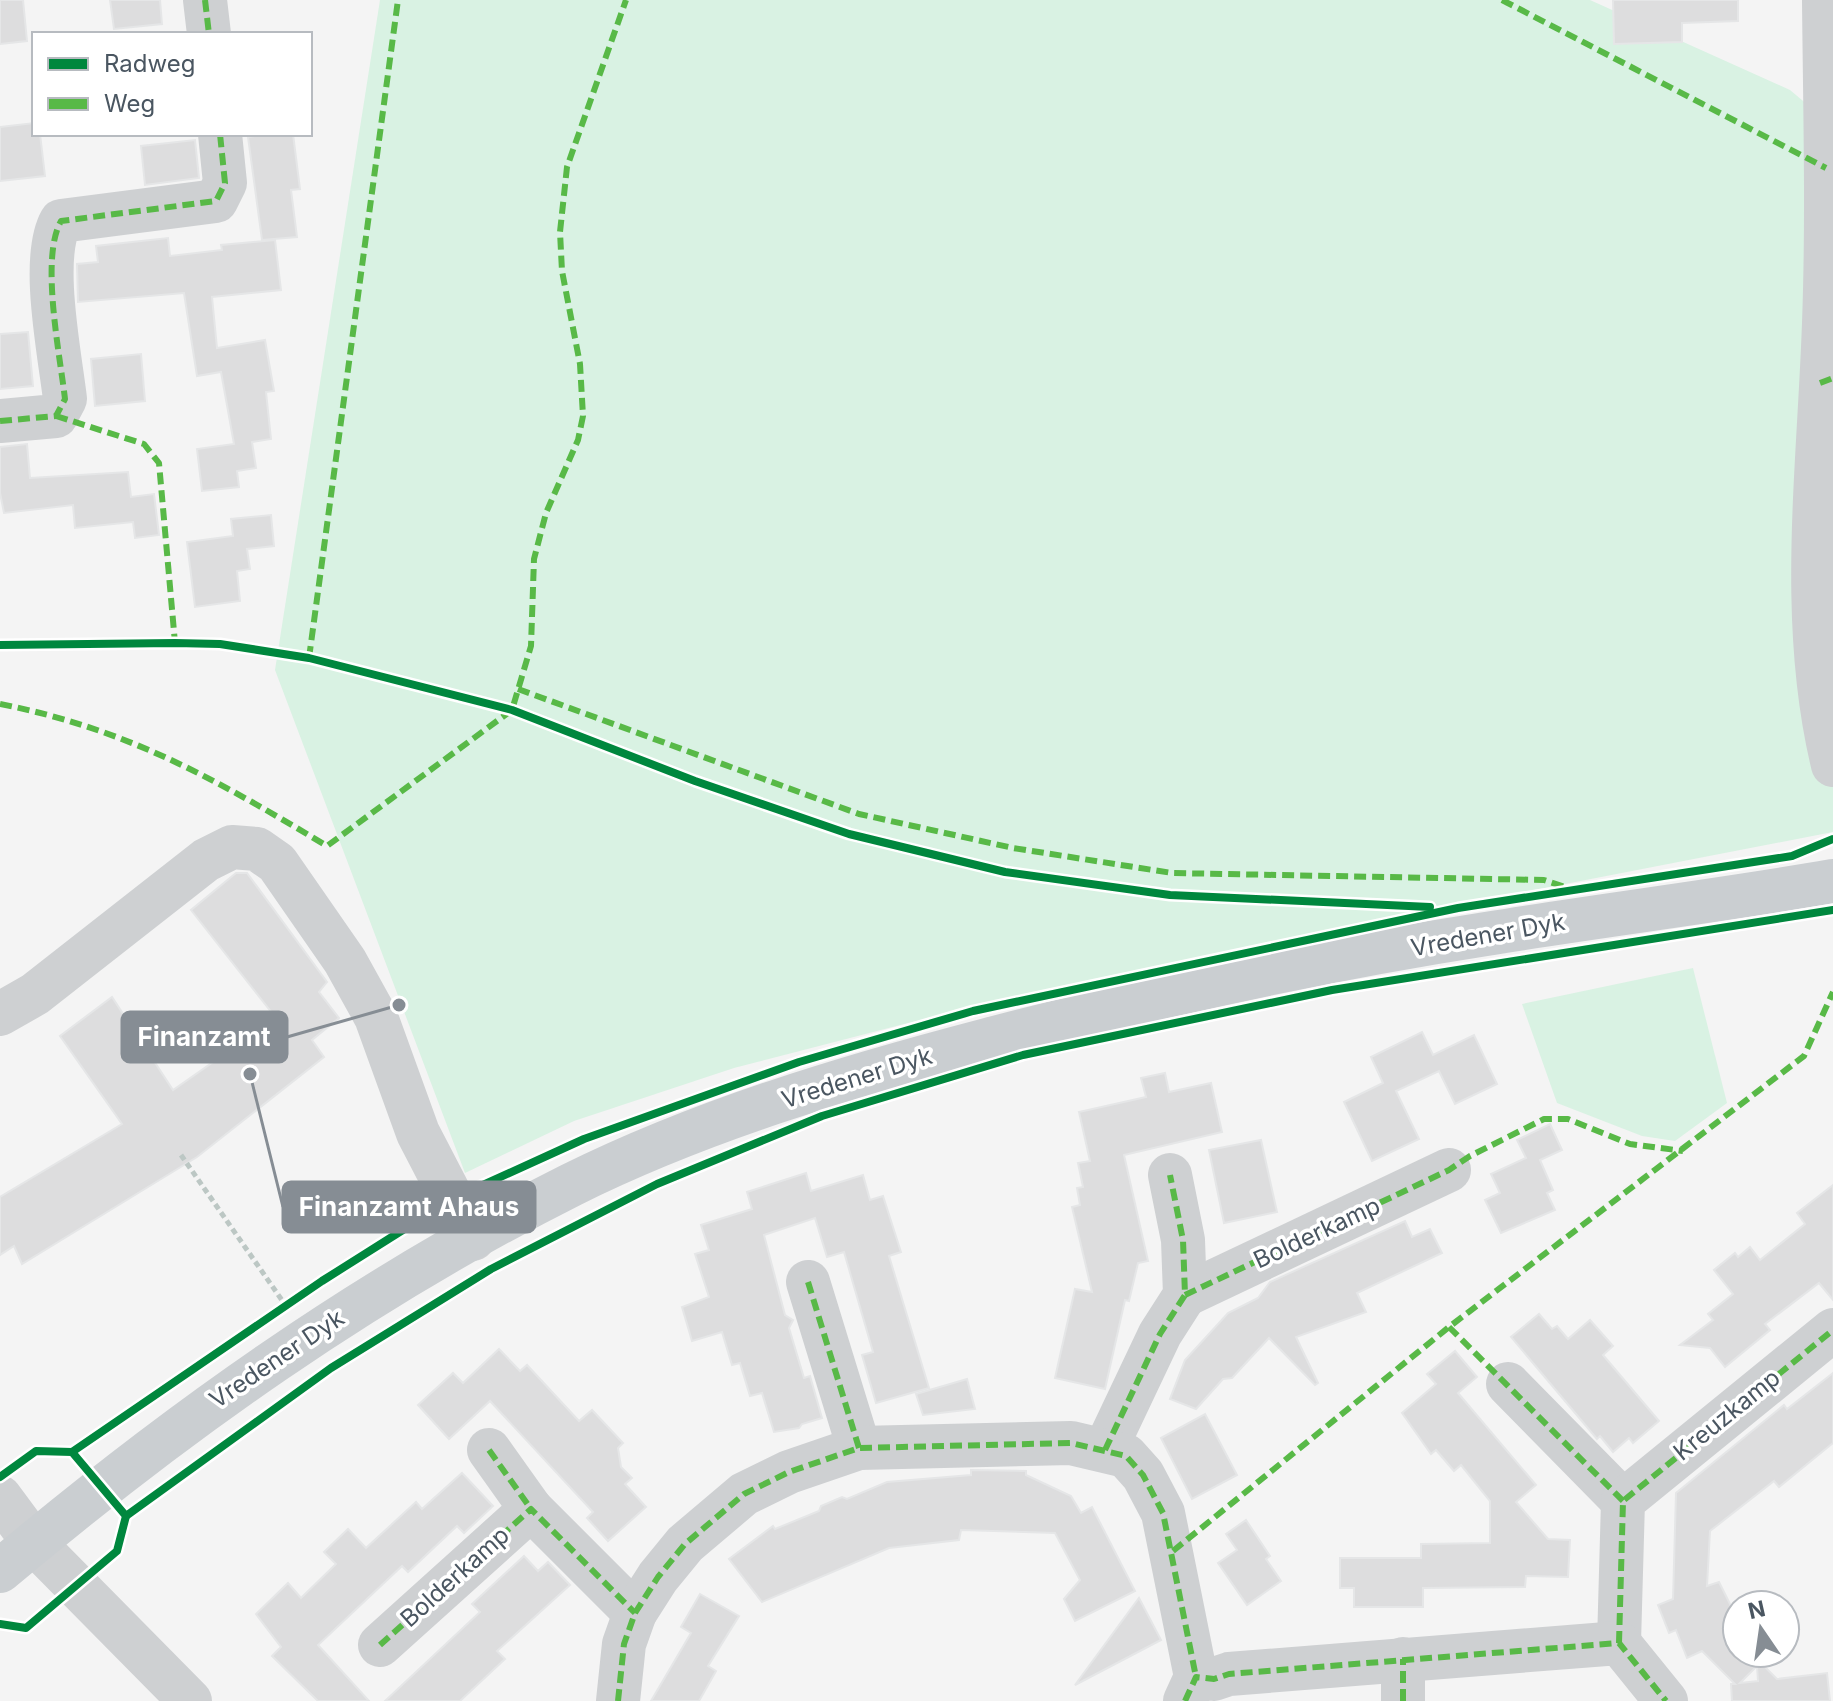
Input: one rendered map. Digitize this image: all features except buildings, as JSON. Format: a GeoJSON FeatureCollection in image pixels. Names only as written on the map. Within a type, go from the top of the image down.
{"type":"FeatureCollection","features":[{"type":"Feature","properties":{"kind":"main road","name":"Vredener Dyk"},"geometry":{"type":"LineString","coordinates":[[0,1571],[231,1389],[304,1339],[473,1239],[574,1184],[745,1112],[896,1064],[1164,994],[1481,934],[1833,881]]}},
{"type":"Feature","properties":{"kind":"street"},"geometry":{"type":"LineString","coordinates":[[205,0],[209,32]]}},
{"type":"Feature","properties":{"kind":"street"},"geometry":{"type":"LineString","coordinates":[[1824,0],[1829,151],[1813,571],[1821,716],[1833,765]]}},
{"type":"Feature","properties":{"kind":"street"},"geometry":{"type":"LineString","coordinates":[[0,421],[56,416],[65,399],[51,259],[55,232],[61,221],[216,201],[225,183],[220,136]]}},
{"type":"Feature","properties":{"kind":"street"},"geometry":{"type":"LineString","coordinates":[[0,1014],[35,994],[206,860],[232,847],[257,849],[277,863],[345,961],[376,1017],[418,1133],[473,1239]]}},
{"type":"Feature","properties":{"kind":"street","name":"Bolderkamp"},"geometry":{"type":"LineString","coordinates":[[1185,1295],[1449,1170]]}},
{"type":"Feature","properties":{"kind":"street"},"geometry":{"type":"LineString","coordinates":[[1105,1450],[1160,1334],[1185,1295],[1183,1240],[1170,1175]]}},
{"type":"Feature","properties":{"kind":"street"},"geometry":{"type":"LineString","coordinates":[[808,1282],[859,1448]]}},
{"type":"Feature","properties":{"kind":"street","name":"Kreuzkamp"},"geometry":{"type":"LineString","coordinates":[[1623,1501],[1833,1330]]}},
{"type":"Feature","properties":{"kind":"street"},"geometry":{"type":"LineString","coordinates":[[1508,1384],[1623,1501],[1619,1643],[1666,1701]]}},
{"type":"Feature","properties":{"kind":"street"},"geometry":{"type":"LineString","coordinates":[[618,1701],[624,1644],[635,1613],[685,1544],[744,1494],[789,1472],[859,1448],[1071,1443],[1126,1456],[1143,1475],[1163,1513],[1203,1684],[1403,1680],[1619,1643]]}},
{"type":"Feature","properties":{"kind":"street","name":"Bolderkamp"},"geometry":{"type":"LineString","coordinates":[[489,1450],[531,1509],[635,1613]]}},
{"type":"Feature","properties":{"kind":"street"},"geometry":{"type":"LineString","coordinates":[[0,1497],[34,1543],[190,1701]]}},
{"type":"Feature","properties":{"kind":"street","name":"Bolderkamp"},"geometry":{"type":"LineString","coordinates":[[380,1645],[531,1509]]}},
{"type":"Feature","properties":{"kind":"path"},"geometry":{"type":"LineString","coordinates":[[181,1155],[286,1306]]}},
{"type":"Feature","properties":{"kind":"green space"},"geometry":{"type":"Polygon","coordinates":[[[380,0],[1590,0],[1790,90],[1833,126],[1833,832],[1288,938],[908,1023],[734,1068],[574,1121],[465,1173],[275,670],[380,0]]]}},
{"type":"Feature","properties":{"kind":"green space"},"geometry":{"type":"Polygon","coordinates":[[[1693,968],[1727,1103],[1675,1141],[1642,1136],[1557,1103],[1522,1004],[1693,968]]]}},
{"type":"Feature","properties":{"kind":"marked path"},"geometry":{"type":"LineString","coordinates":[[205,0],[209,32]]}},
{"type":"Feature","properties":{"kind":"marked path"},"geometry":{"type":"LineString","coordinates":[[309,658],[398,0]]}},
{"type":"Feature","properties":{"kind":"marked path"},"geometry":{"type":"LineString","coordinates":[[0,704],[90,727],[131,743],[248,799],[327,846],[512,710],[531,646],[534,559],[546,513],[578,440],[583,416],[580,364],[562,271],[560,232],[567,167],[626,0]]}},
{"type":"Feature","properties":{"kind":"marked path"},"geometry":{"type":"LineString","coordinates":[[1502,0],[1826,168]]}},
{"type":"Feature","properties":{"kind":"marked path"},"geometry":{"type":"LineString","coordinates":[[0,421],[56,416],[65,399],[52,282],[55,237],[61,221],[216,201],[225,183],[220,136]]}},
{"type":"Feature","properties":{"kind":"marked path"},"geometry":{"type":"LineString","coordinates":[[1820,383],[1833,378]]}},
{"type":"Feature","properties":{"kind":"marked path"},"geometry":{"type":"LineString","coordinates":[[56,416],[144,444],[159,463],[175,643]]}},
{"type":"Feature","properties":{"kind":"marked path"},"geometry":{"type":"LineString","coordinates":[[518,689],[859,814],[1013,848],[1172,873],[1544,880],[1568,888]]}},
{"type":"Feature","properties":{"kind":"marked path"},"geometry":{"type":"LineString","coordinates":[[1173,1551],[1449,1327],[1804,1056],[1833,992]]}},
{"type":"Feature","properties":{"kind":"marked path"},"geometry":{"type":"LineString","coordinates":[[1185,1295],[1449,1170],[1470,1156],[1544,1119],[1568,1119],[1630,1144],[1683,1151]]}},
{"type":"Feature","properties":{"kind":"marked path"},"geometry":{"type":"LineString","coordinates":[[1105,1450],[1160,1334],[1185,1295],[1183,1240],[1170,1175]]}},
{"type":"Feature","properties":{"kind":"marked path"},"geometry":{"type":"LineString","coordinates":[[808,1282],[859,1448]]}},
{"type":"Feature","properties":{"kind":"marked path"},"geometry":{"type":"LineString","coordinates":[[1449,1327],[1623,1501]]}},
{"type":"Feature","properties":{"kind":"marked path"},"geometry":{"type":"LineString","coordinates":[[1619,1643],[1623,1501],[1833,1330]]}},
{"type":"Feature","properties":{"kind":"marked path"},"geometry":{"type":"LineString","coordinates":[[618,1701],[624,1644],[635,1613],[658,1577],[685,1544],[744,1494],[789,1472],[859,1448],[1071,1443],[1126,1456],[1143,1475],[1163,1513],[1196,1677]]}},
{"type":"Feature","properties":{"kind":"marked path"},"geometry":{"type":"LineString","coordinates":[[489,1450],[531,1509]]}},
{"type":"Feature","properties":{"kind":"marked path"},"geometry":{"type":"LineString","coordinates":[[380,1645],[531,1509],[635,1613]]}},
{"type":"Feature","properties":{"kind":"marked path"},"geometry":{"type":"LineString","coordinates":[[1185,1701],[1196,1677],[1214,1679],[1229,1674],[1619,1643],[1666,1701]]}},
{"type":"Feature","properties":{"kind":"marked path"},"geometry":{"type":"LineString","coordinates":[[1403,1659],[1403,1701]]}},
{"type":"Feature","properties":{"kind":"cycle path"},"geometry":{"type":"LineString","coordinates":[[0,645],[220,644],[309,658],[512,710],[695,781],[849,834],[1005,872],[1170,895],[1430,907]]}},
{"type":"Feature","properties":{"kind":"cycle path"},"geometry":{"type":"LineString","coordinates":[[72,1452],[322,1281],[452,1199],[584,1139],[799,1062],[973,1011],[1458,908],[1792,856],[1833,839]]}},
{"type":"Feature","properties":{"kind":"cycle path"},"geometry":{"type":"LineString","coordinates":[[126,1516],[331,1368],[491,1269],[657,1184],[822,1116],[1023,1055],[1332,990],[1833,910]]}},
{"type":"Feature","properties":{"kind":"cycle path"},"geometry":{"type":"LineString","coordinates":[[0,1477],[36,1451],[72,1452],[126,1516],[117,1551],[26,1628],[0,1624]]}},
{"type":"Feature","properties":{"kind":"place","name":"Finanzamt"},"geometry":{"type":"Point","coordinates":[399,1005]}},
{"type":"Feature","properties":{"kind":"place","name":"Finanzamt Ahaus"},"geometry":{"type":"Point","coordinates":[250,1074]}}]}
